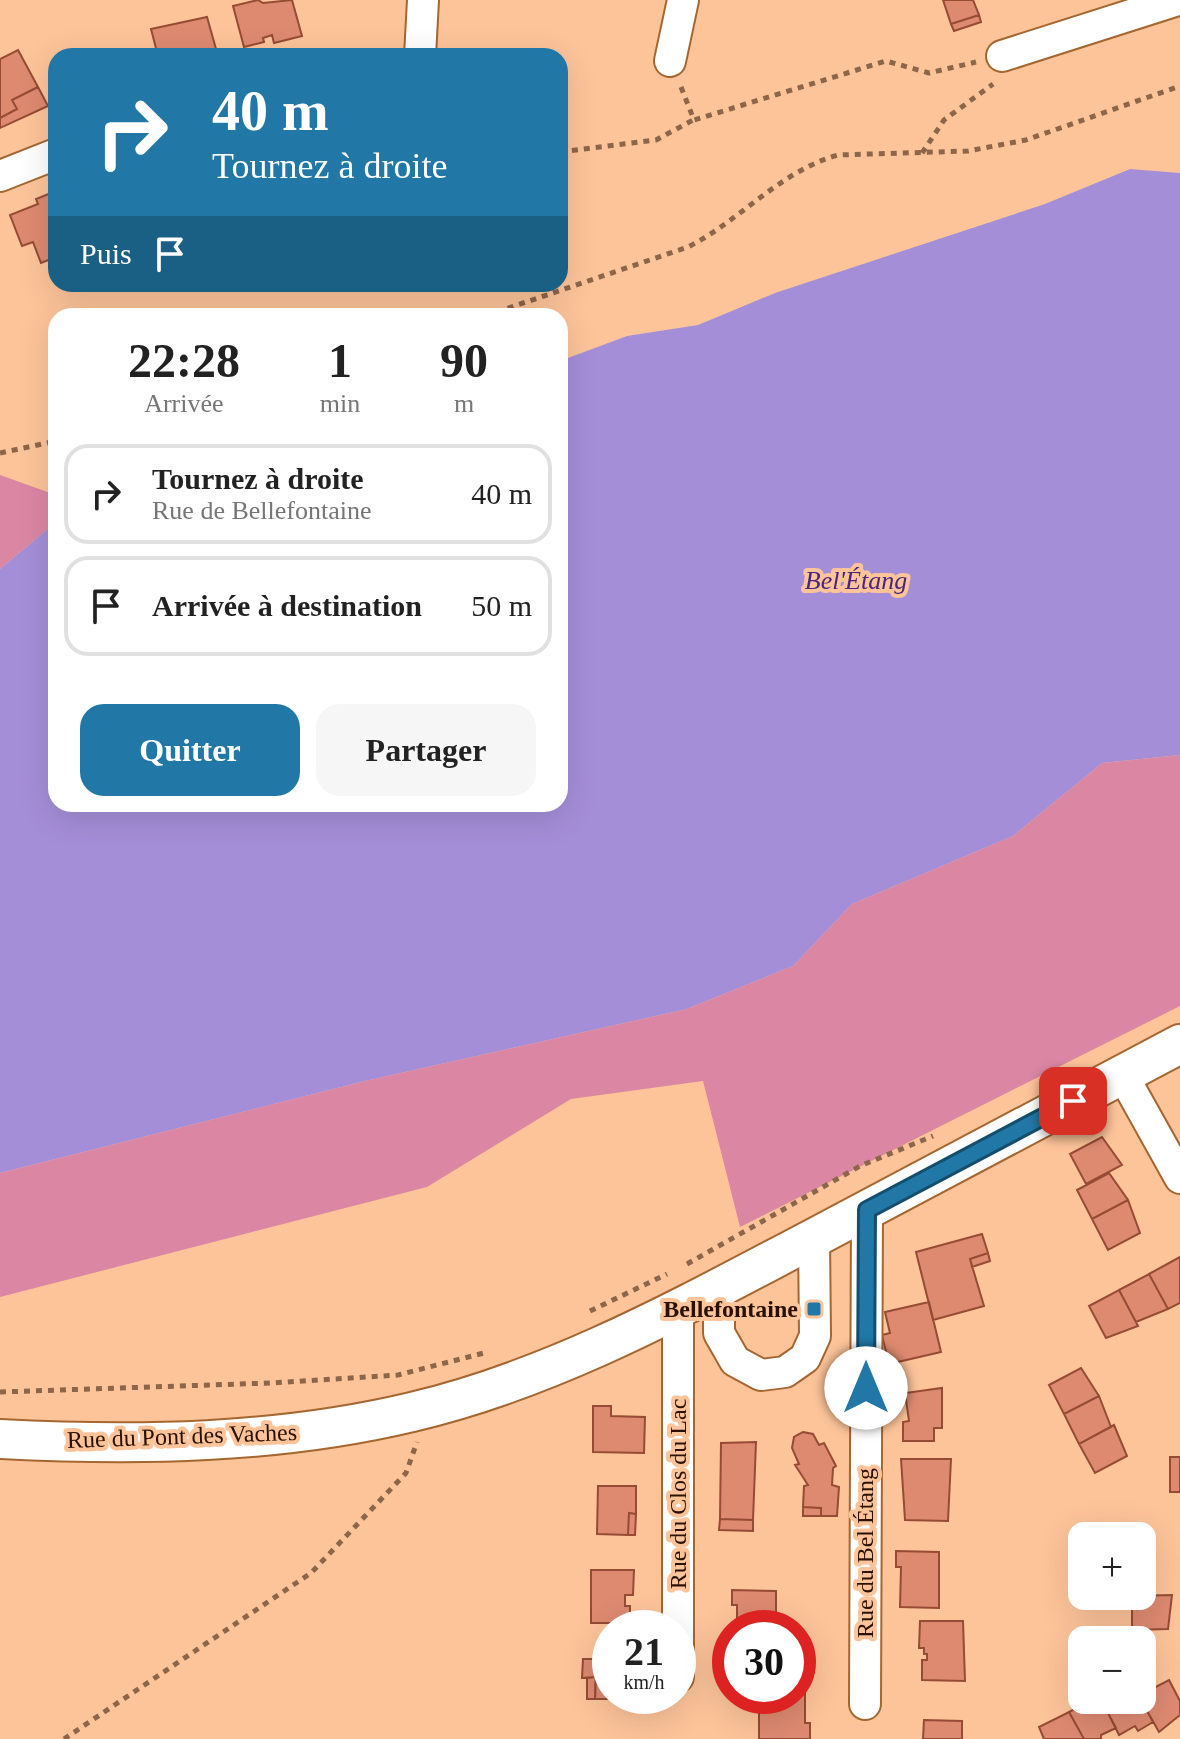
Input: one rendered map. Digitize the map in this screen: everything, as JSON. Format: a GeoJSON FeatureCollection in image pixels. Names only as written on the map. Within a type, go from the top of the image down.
{"type":"FeatureCollection","features":[{"type":"Feature","properties":{"kind":"street"},"geometry":{"type":"LineString","coordinates":[[415,48],[423,0]]}},
{"type":"Feature","properties":{"kind":"street"},"geometry":{"type":"LineString","coordinates":[[670,61],[683,0]]}},
{"type":"Feature","properties":{"kind":"street"},"geometry":{"type":"LineString","coordinates":[[1002,56],[1178,0]]}},
{"type":"Feature","properties":{"kind":"street"},"geometry":{"type":"LineString","coordinates":[[0,176],[48,157]]}},
{"type":"Feature","properties":{"kind":"street","name":"Rue du Pont des Vaches"},"geometry":{"type":"LineString","coordinates":[[0,1439],[171,1441],[322,1430],[430,1407],[540,1374],[678,1310],[1180,1044]]}},
{"type":"Feature","properties":{"kind":"street"},"geometry":{"type":"LineString","coordinates":[[1122,1074],[1180,1178]]}},
{"type":"Feature","properties":{"kind":"street","name":"Rue du Bel Étang"},"geometry":{"type":"LineString","coordinates":[[865,1704],[867,1210]]}},
{"type":"Feature","properties":{"kind":"street"},"geometry":{"type":"LineString","coordinates":[[719,1288],[719,1333],[735,1361],[761,1375],[785,1372],[805,1358],[815,1336],[814,1238]]}},
{"type":"Feature","properties":{"kind":"street","name":"Rue du Clos du Lac"},"geometry":{"type":"LineString","coordinates":[[678,1310],[678,1610]]}},
{"type":"Feature","properties":{"kind":"path"},"geometry":{"type":"LineString","coordinates":[[568,151],[656,140],[694,120],[886,61],[929,73],[1002,56],[1007,74],[944,120],[922,153]]}},
{"type":"Feature","properties":{"kind":"path"},"geometry":{"type":"LineString","coordinates":[[670,61],[694,120]]}},
{"type":"Feature","properties":{"kind":"path"},"geometry":{"type":"LineString","coordinates":[[568,288],[688,247],[715,233],[801,169],[819,160],[838,155],[968,151],[1026,140],[1180,86]]}},
{"type":"Feature","properties":{"kind":"path"},"geometry":{"type":"LineString","coordinates":[[509,308],[556,292]]}},
{"type":"Feature","properties":{"kind":"path"},"geometry":{"type":"LineString","coordinates":[[0,453],[48,443]]}},
{"type":"Feature","properties":{"kind":"path"},"geometry":{"type":"LineString","coordinates":[[589,1311],[680,1268],[860,1166],[911,1143],[946,1133]]}},
{"type":"Feature","properties":{"kind":"path"},"geometry":{"type":"LineString","coordinates":[[0,1392],[270,1383],[398,1375],[494,1351]]}},
{"type":"Feature","properties":{"kind":"path"},"geometry":{"type":"LineString","coordinates":[[64,1739],[311,1573],[406,1473],[430,1407]]}},
{"type":"Feature","properties":{"kind":"shaded area"},"geometry":{"type":"Polygon","coordinates":[[[0,475],[48,492],[48,529],[0,569],[0,475]]]}},
{"type":"Feature","properties":{"kind":"shaded area"},"geometry":{"type":"Polygon","coordinates":[[[1180,755],[1180,1006],[740,1227],[703,1081],[571,1099],[427,1187],[0,1297],[0,1173],[365,1081],[687,1009],[793,966],[852,904],[1013,836],[1102,763],[1180,755]]]}},
{"type":"Feature","properties":{"kind":"water","name":"Bel'Étang"},"geometry":{"type":"Polygon","coordinates":[[[1130,169],[1180,173],[1180,755],[1102,763],[1013,836],[852,904],[793,966],[687,1009],[365,1081],[0,1173],[0,569],[48,529],[48,812],[568,812],[568,358],[627,336],[698,325],[775,293],[1045,204],[1130,169]]]}},
{"type":"Feature","properties":{"kind":"building"},"geometry":{"type":"Polygon","coordinates":[[[258,0],[263,3],[292,0],[302,36],[274,43],[272,35],[263,38],[264,42],[244,47],[233,6],[258,0]]]}},
{"type":"Feature","properties":{"kind":"building"},"geometry":{"type":"Polygon","coordinates":[[[943,0],[973,0],[979,15],[951,24],[943,0]]]}},
{"type":"Feature","properties":{"kind":"building"},"geometry":{"type":"Polygon","coordinates":[[[979,15],[981,22],[954,31],[951,24],[979,15]]]}},
{"type":"Feature","properties":{"kind":"building"},"geometry":{"type":"Polygon","coordinates":[[[207,17],[216,48],[156,48],[151,29],[207,17]]]}},
{"type":"Feature","properties":{"kind":"building"},"geometry":{"type":"Polygon","coordinates":[[[18,50],[38,87],[12,100],[17,109],[0,118],[0,59],[18,50]]]}},
{"type":"Feature","properties":{"kind":"building"},"geometry":{"type":"Polygon","coordinates":[[[38,87],[48,106],[0,128],[0,118],[17,109],[12,100],[38,87]]]}},
{"type":"Feature","properties":{"kind":"building"},"geometry":{"type":"Polygon","coordinates":[[[48,194],[48,260],[41,263],[33,242],[22,246],[10,215],[38,204],[36,199],[48,194]]]}},
{"type":"Feature","properties":{"kind":"building"},"geometry":{"type":"Polygon","coordinates":[[[1102,1137],[1122,1165],[1086,1184],[1070,1154],[1102,1137]]]}},
{"type":"Feature","properties":{"kind":"building"},"geometry":{"type":"Polygon","coordinates":[[[1109,1173],[1128,1200],[1092,1219],[1077,1190],[1109,1173]]]}},
{"type":"Feature","properties":{"kind":"building"},"geometry":{"type":"Polygon","coordinates":[[[1128,1200],[1140,1233],[1108,1250],[1092,1219],[1128,1200]]]}},
{"type":"Feature","properties":{"kind":"building"},"geometry":{"type":"Polygon","coordinates":[[[982,1234],[988,1253],[970,1259],[984,1306],[933,1320],[916,1252],[982,1234]]]}},
{"type":"Feature","properties":{"kind":"building"},"geometry":{"type":"Polygon","coordinates":[[[988,1253],[990,1261],[972,1267],[970,1259],[988,1253]]]}},
{"type":"Feature","properties":{"kind":"building"},"geometry":{"type":"Polygon","coordinates":[[[1180,1257],[1180,1303],[1168,1309],[1149,1274],[1180,1257]]]}},
{"type":"Feature","properties":{"kind":"building"},"geometry":{"type":"Polygon","coordinates":[[[1149,1274],[1168,1309],[1136,1322],[1119,1290],[1149,1274]]]}},
{"type":"Feature","properties":{"kind":"building"},"geometry":{"type":"Polygon","coordinates":[[[1119,1290],[1138,1326],[1106,1338],[1089,1306],[1119,1290]]]}},
{"type":"Feature","properties":{"kind":"building"},"geometry":{"type":"Polygon","coordinates":[[[929,1302],[941,1352],[889,1364],[882,1335],[890,1333],[885,1312],[929,1302]]]}},
{"type":"Feature","properties":{"kind":"building"},"geometry":{"type":"Polygon","coordinates":[[[1081,1368],[1099,1396],[1064,1414],[1049,1385],[1081,1368]]]}},
{"type":"Feature","properties":{"kind":"building"},"geometry":{"type":"Polygon","coordinates":[[[942,1388],[942,1428],[934,1428],[934,1441],[903,1441],[903,1422],[909,1421],[905,1393],[942,1388]]]}},
{"type":"Feature","properties":{"kind":"building"},"geometry":{"type":"Polygon","coordinates":[[[1099,1396],[1111,1427],[1079,1444],[1064,1414],[1099,1396]]]}},
{"type":"Feature","properties":{"kind":"building"},"geometry":{"type":"Polygon","coordinates":[[[593,1406],[611,1406],[611,1416],[645,1417],[644,1453],[593,1452],[593,1406]]]}},
{"type":"Feature","properties":{"kind":"building"},"geometry":{"type":"Polygon","coordinates":[[[1114,1425],[1127,1456],[1095,1473],[1079,1444],[1114,1425]]]}},
{"type":"Feature","properties":{"kind":"building"},"geometry":{"type":"Polygon","coordinates":[[[803,1432],[813,1434],[819,1445],[824,1443],[836,1466],[833,1468],[832,1485],[839,1487],[837,1516],[821,1516],[821,1508],[803,1507],[804,1486],[808,1485],[795,1465],[799,1464],[792,1448],[794,1437],[803,1432]]]}},
{"type":"Feature","properties":{"kind":"building"},"geometry":{"type":"Polygon","coordinates":[[[756,1442],[753,1520],[720,1519],[721,1443],[756,1442]]]}},
{"type":"Feature","properties":{"kind":"building"},"geometry":{"type":"Polygon","coordinates":[[[1170,1457],[1180,1457],[1180,1492],[1170,1492],[1170,1457]]]}},
{"type":"Feature","properties":{"kind":"building"},"geometry":{"type":"Polygon","coordinates":[[[901,1459],[951,1459],[948,1521],[905,1520],[901,1459]]]}},
{"type":"Feature","properties":{"kind":"building"},"geometry":{"type":"Polygon","coordinates":[[[598,1486],[636,1486],[636,1514],[629,1513],[628,1535],[597,1534],[598,1486]]]}},
{"type":"Feature","properties":{"kind":"building"},"geometry":{"type":"Polygon","coordinates":[[[803,1507],[821,1508],[821,1516],[803,1516],[803,1507]]]}},
{"type":"Feature","properties":{"kind":"building"},"geometry":{"type":"Polygon","coordinates":[[[629,1513],[636,1514],[635,1535],[628,1535],[629,1513]]]}},
{"type":"Feature","properties":{"kind":"building"},"geometry":{"type":"Polygon","coordinates":[[[720,1519],[753,1520],[753,1531],[719,1530],[720,1519]]]}},
{"type":"Feature","properties":{"kind":"building"},"geometry":{"type":"Polygon","coordinates":[[[896,1551],[939,1552],[939,1608],[900,1607],[901,1567],[896,1567],[896,1551]]]}},
{"type":"Feature","properties":{"kind":"building"},"geometry":{"type":"Polygon","coordinates":[[[591,1570],[634,1570],[633,1595],[625,1595],[625,1606],[630,1606],[630,1610],[592,1610],[591,1623],[591,1570]]]}},
{"type":"Feature","properties":{"kind":"building"},"geometry":{"type":"Polygon","coordinates":[[[732,1590],[776,1591],[776,1610],[737,1610],[737,1605],[732,1605],[732,1590]]]}},
{"type":"Feature","properties":{"kind":"building"},"geometry":{"type":"Polygon","coordinates":[[[1156,1595],[1172,1595],[1168,1629],[1132,1626],[1132,1610],[1156,1610],[1156,1595]]]}},
{"type":"Feature","properties":{"kind":"building"},"geometry":{"type":"Polygon","coordinates":[[[920,1621],[963,1621],[965,1681],[922,1680],[922,1660],[927,1660],[927,1654],[924,1654],[924,1648],[919,1648],[920,1621]]]}},
{"type":"Feature","properties":{"kind":"building"},"geometry":{"type":"Polygon","coordinates":[[[583,1659],[592,1659],[592,1677],[582,1678],[583,1659]]]}},
{"type":"Feature","properties":{"kind":"building"},"geometry":{"type":"Polygon","coordinates":[[[592,1677],[592,1699],[587,1699],[587,1678],[592,1677]]]}},
{"type":"Feature","properties":{"kind":"building"},"geometry":{"type":"Polygon","coordinates":[[[1169,1680],[1180,1701],[1180,1715],[1159,1732],[1149,1714],[1156,1714],[1156,1687],[1169,1680]]]}},
{"type":"Feature","properties":{"kind":"building"},"geometry":{"type":"Polygon","coordinates":[[[1068,1712],[1084,1739],[1044,1739],[1039,1727],[1068,1712]]]}},
{"type":"Feature","properties":{"kind":"building"},"geometry":{"type":"Polygon","coordinates":[[[759,1714],[805,1714],[805,1723],[810,1723],[810,1739],[759,1739],[759,1714]]]}},
{"type":"Feature","properties":{"kind":"building"},"geometry":{"type":"Polygon","coordinates":[[[1070,1714],[1108,1714],[1116,1728],[1101,1735],[1101,1739],[1084,1739],[1070,1714]]]}},
{"type":"Feature","properties":{"kind":"building"},"geometry":{"type":"Polygon","coordinates":[[[1108,1714],[1149,1714],[1153,1722],[1138,1731],[1135,1726],[1119,1735],[1108,1714]]]}},
{"type":"Feature","properties":{"kind":"building"},"geometry":{"type":"Polygon","coordinates":[[[924,1720],[962,1721],[962,1739],[923,1739],[924,1720]]]}},
{"type":"Feature","properties":{"kind":"place","name":"Bellefontaine"},"geometry":{"type":"Point","coordinates":[814,1309]}},
{"type":"Feature","properties":{"kind":"route"},"geometry":{"type":"LineString","coordinates":[[866,1388],[867,1210],[1073,1101]]}}]}
